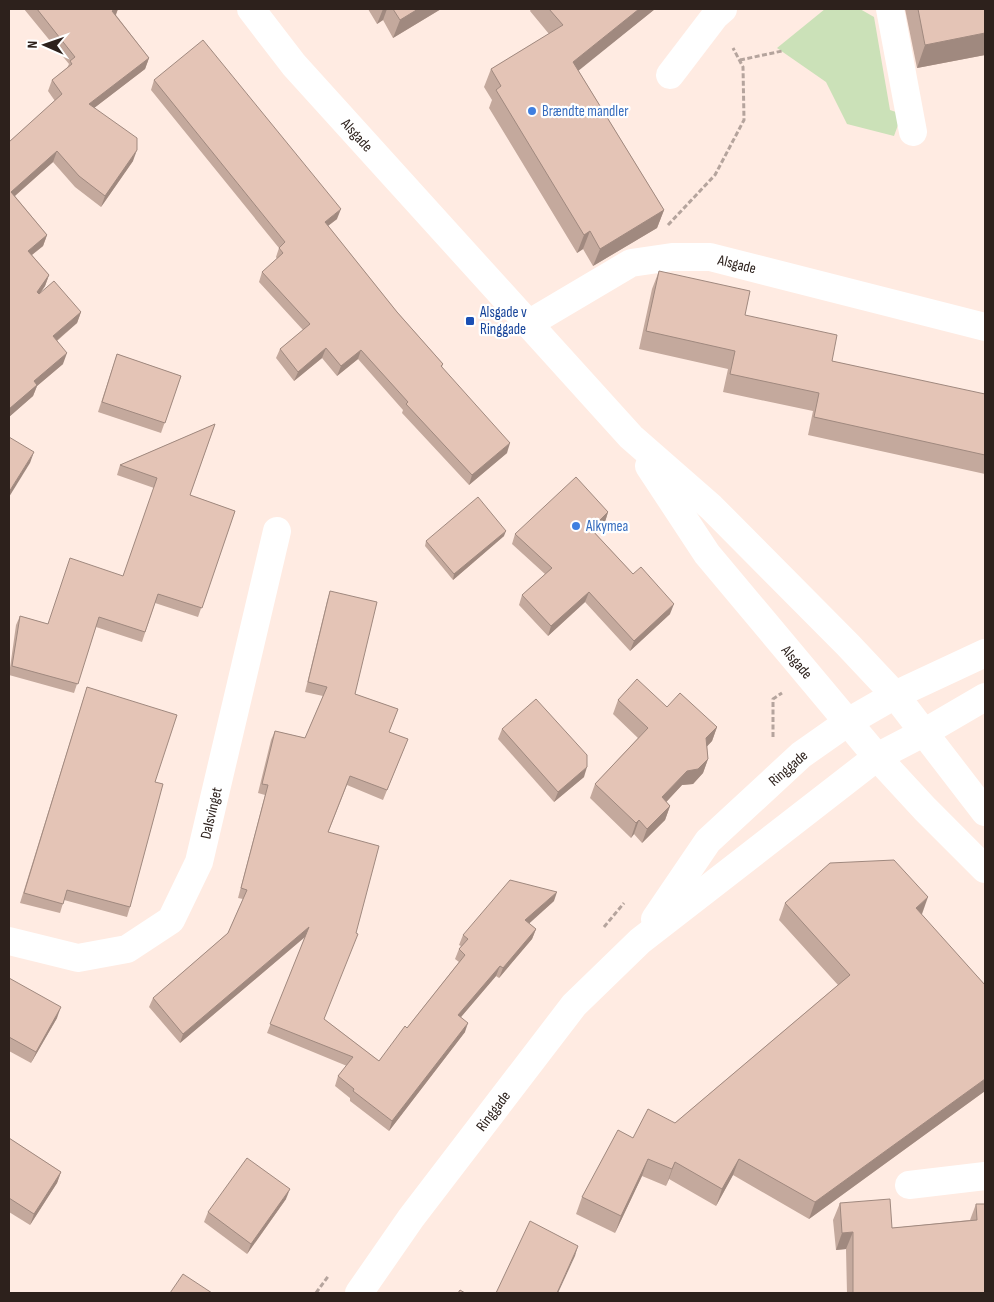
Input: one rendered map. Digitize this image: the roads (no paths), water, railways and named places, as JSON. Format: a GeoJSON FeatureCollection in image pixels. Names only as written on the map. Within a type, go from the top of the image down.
{"type":"FeatureCollection","features":[{"type":"Feature","properties":{"kind":"street","name":"Alsgade"},"geometry":{"type":"LineString","coordinates":[[251,9],[294,65],[631,437],[711,507],[895,695],[985,812]]}},
{"type":"Feature","properties":{"kind":"street"},"geometry":{"type":"LineString","coordinates":[[890,9],[913,132]]}},
{"type":"Feature","properties":{"kind":"street"},"geometry":{"type":"LineString","coordinates":[[670,75],[719,12]]}},
{"type":"Feature","properties":{"kind":"street","name":"Alsgade"},"geometry":{"type":"LineString","coordinates":[[528,324],[631,263],[672,257],[710,257],[985,327]]}},
{"type":"Feature","properties":{"kind":"street","name":"Alsgade"},"geometry":{"type":"LineString","coordinates":[[631,437],[707,554],[877,757],[925,809],[985,869]]}},
{"type":"Feature","properties":{"kind":"street","name":"Dalsvinget"},"geometry":{"type":"LineString","coordinates":[[9,941],[78,958],[127,949],[171,920],[199,862],[277,531]]}},
{"type":"Feature","properties":{"kind":"street","name":"Ringgade"},"geometry":{"type":"LineString","coordinates":[[640,941],[708,841],[801,755],[848,722],[895,695],[985,654]]}},
{"type":"Feature","properties":{"kind":"street","name":"Ringgade"},"geometry":{"type":"LineString","coordinates":[[359,1293],[411,1218],[574,1005],[640,941],[877,757],[985,697]]}},
{"type":"Feature","properties":{"kind":"street"},"geometry":{"type":"LineString","coordinates":[[909,1185],[985,1176]]}},
{"type":"Feature","properties":{"kind":"place","name":"Brændte mandler"},"geometry":{"type":"Point","coordinates":[532,111]}},
{"type":"Feature","properties":{"kind":"place","name":"Alsgade v Ringgade"},"geometry":{"type":"Point","coordinates":[470,321]}},
{"type":"Feature","properties":{"kind":"place","name":"Alkymea"},"geometry":{"type":"Point","coordinates":[576,526]}}]}
